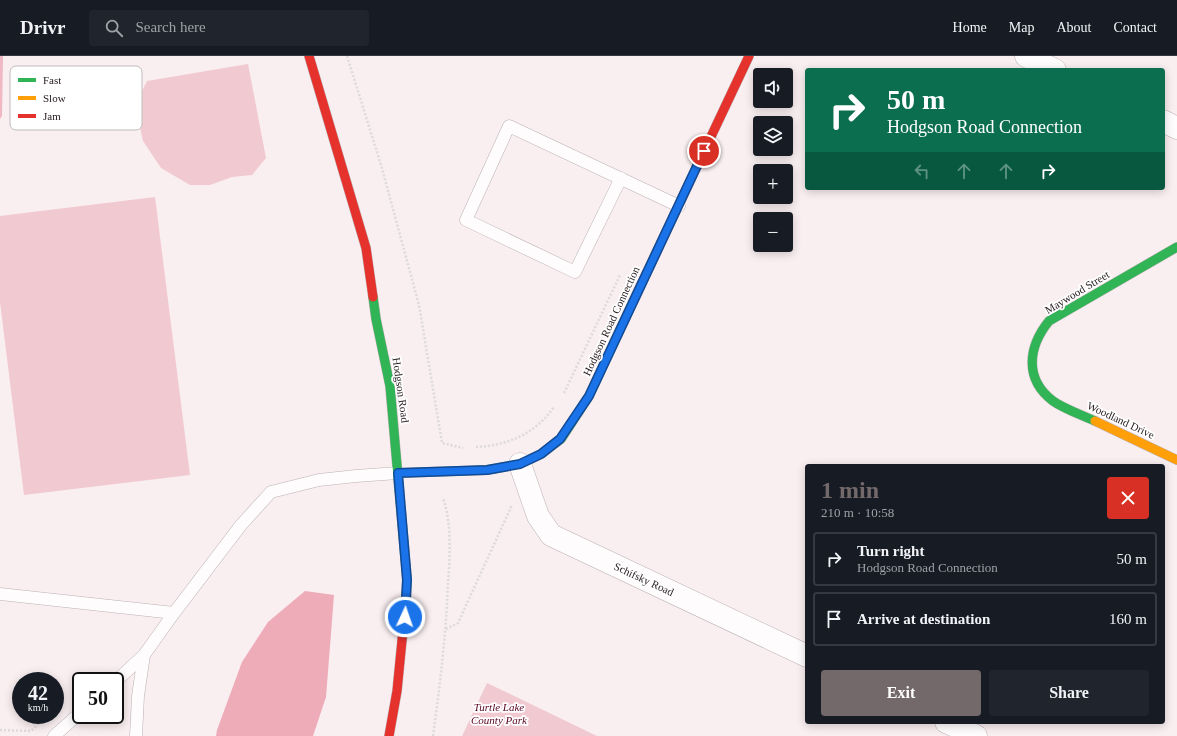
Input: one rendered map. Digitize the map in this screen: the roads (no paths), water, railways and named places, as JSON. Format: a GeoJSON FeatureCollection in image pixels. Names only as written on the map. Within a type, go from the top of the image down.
{"type":"FeatureCollection","features":[{"type":"Feature","properties":{"kind":"street","name":"Hodgson Road"},"geometry":{"type":"LineString","coordinates":[[309,56],[366,248],[376,319],[390,386],[407,580],[405,617],[397,691],[389,736]]}},
{"type":"Feature","properties":{"kind":"street","name":"Hodgson Road Connection"},"geometry":{"type":"LineString","coordinates":[[398,473],[487,470],[520,464],[541,454],[560,439],[589,396],[749,56]]}},
{"type":"Feature","properties":{"kind":"street"},"geometry":{"type":"LineString","coordinates":[[1026,56],[1051,68]]}},
{"type":"Feature","properties":{"kind":"street"},"geometry":{"type":"LineString","coordinates":[[1165,123],[1177,128]]}},
{"type":"Feature","properties":{"kind":"street","name":"Maywood Street"},"geometry":{"type":"LineString","coordinates":[[1054,402],[1043,392],[1035,379],[1032,365],[1033,350],[1041,330],[1049,321],[1177,247]]}},
{"type":"Feature","properties":{"kind":"street","name":"Woodland Drive"},"geometry":{"type":"LineString","coordinates":[[1054,402],[1177,460]]}},
{"type":"Feature","properties":{"kind":"street","name":"Schifsky Road"},"geometry":{"type":"LineString","coordinates":[[520,464],[538,516],[551,535],[805,655]]}},
{"type":"Feature","properties":{"kind":"street"},"geometry":{"type":"LineString","coordinates":[[950,724],[976,736]]}},
{"type":"Feature","properties":{"kind":"lane"},"geometry":{"type":"LineString","coordinates":[[620,178],[575,272],[466,220],[509,126],[620,178],[679,206]]}},
{"type":"Feature","properties":{"kind":"lane"},"geometry":{"type":"LineString","coordinates":[[124,674],[144,655],[241,525],[271,492],[319,480],[398,473]]}},
{"type":"Feature","properties":{"kind":"lane"},"geometry":{"type":"LineString","coordinates":[[0,594],[174,613]]}},
{"type":"Feature","properties":{"kind":"lane"},"geometry":{"type":"LineString","coordinates":[[136,736],[138,696],[144,655]]}},
{"type":"Feature","properties":{"kind":"lane"},"geometry":{"type":"LineString","coordinates":[[56,734],[72,720]]}},
{"type":"Feature","properties":{"kind":"park label","name":"Turtle Lake County Park"},"geometry":{"type":"Point","coordinates":[499,713]}}]}
